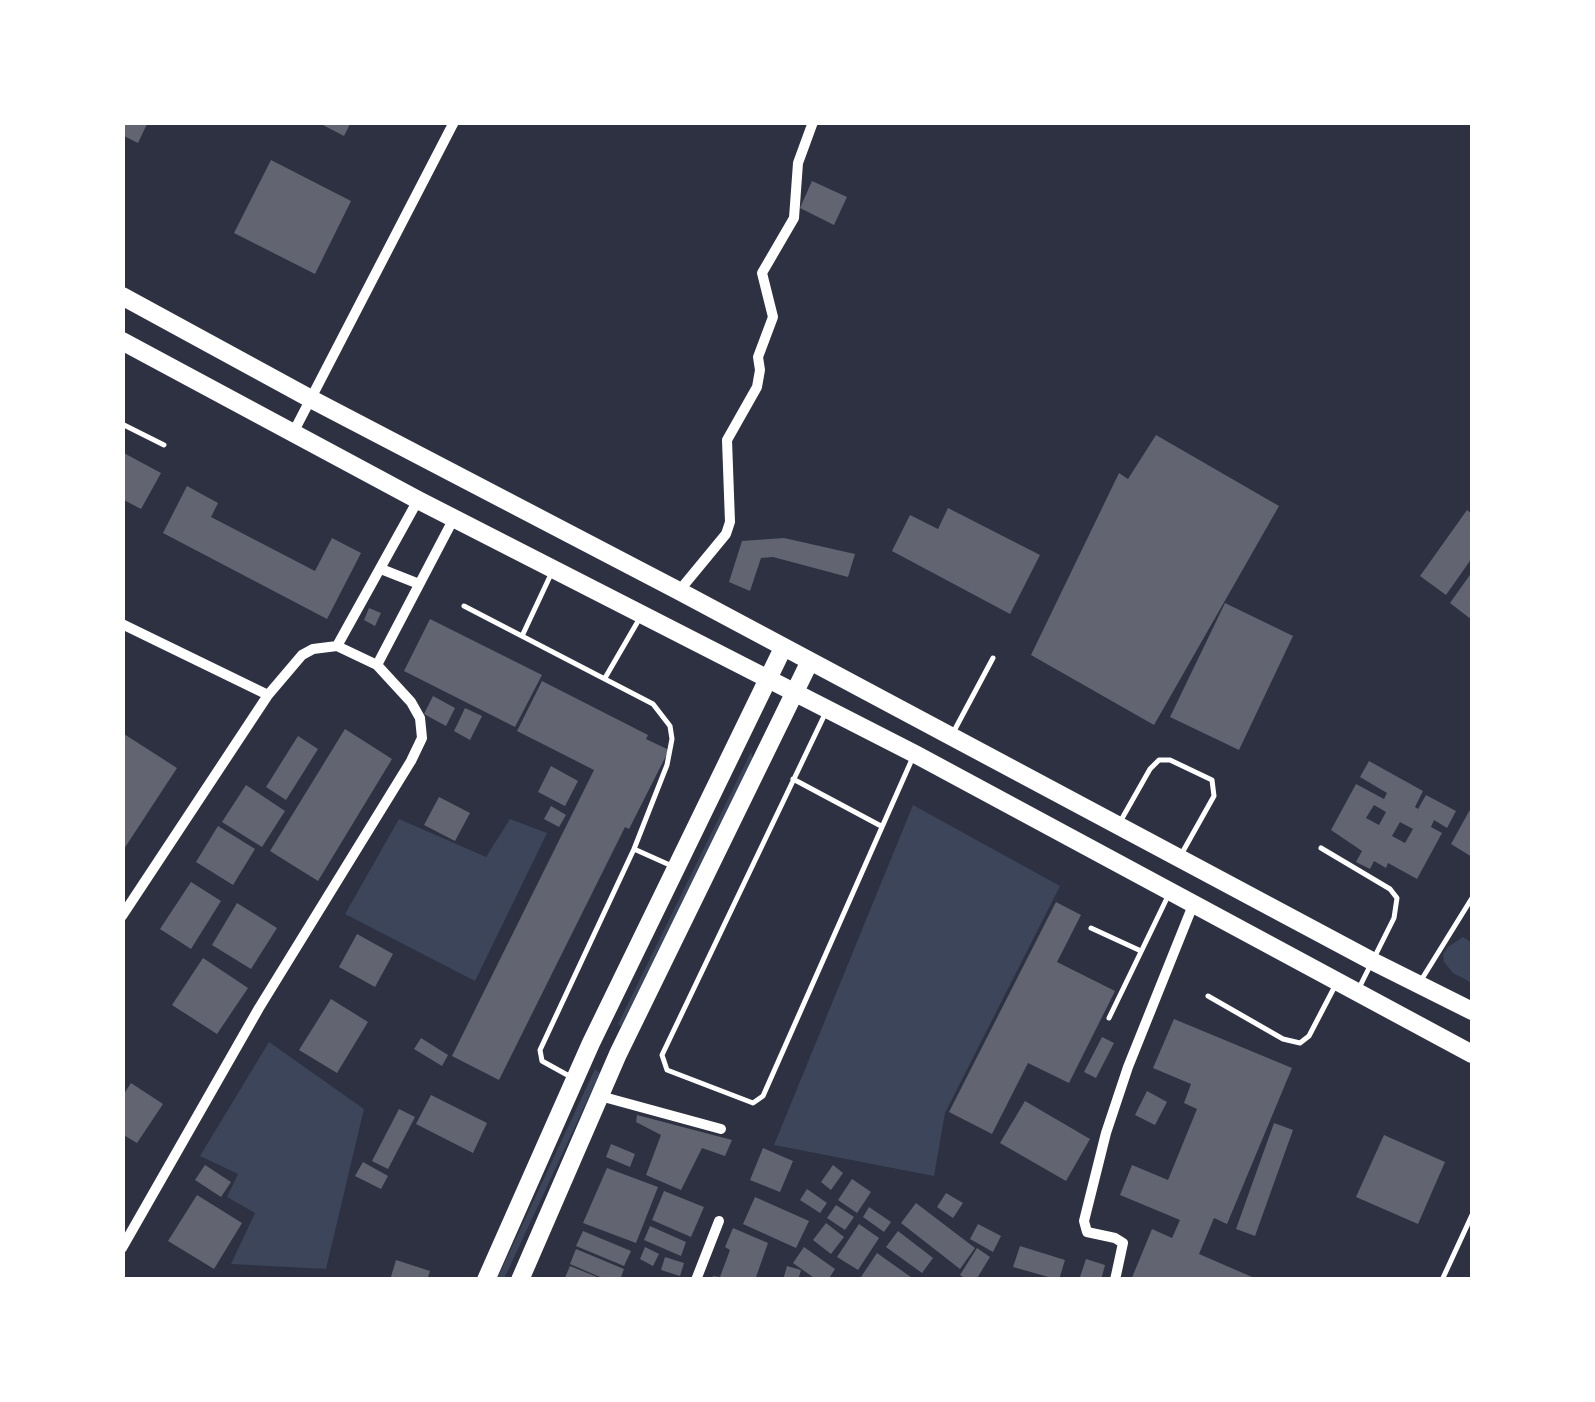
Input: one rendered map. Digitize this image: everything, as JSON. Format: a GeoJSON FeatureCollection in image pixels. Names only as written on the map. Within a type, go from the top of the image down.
{"type":"FeatureCollection","features":[{"type":"Feature","properties":{"kind":"main road"},"geometry":{"type":"LineString","coordinates":[[122,296],[1372,962],[1472,1011]]}},
{"type":"Feature","properties":{"kind":"main road"},"geometry":{"type":"LineString","coordinates":[[122,341],[418,500],[914,754],[1472,1054]]}},
{"type":"Feature","properties":{"kind":"main road"},"geometry":{"type":"LineString","coordinates":[[486,1280],[591,1043],[783,648]]}},
{"type":"Feature","properties":{"kind":"main road"},"geometry":{"type":"LineString","coordinates":[[520,1280],[618,1054],[809,663]]}},
{"type":"Feature","properties":{"kind":"main road"},"geometry":{"type":"LineString","coordinates":[[591,1043],[618,1054]]}},
{"type":"Feature","properties":{"kind":"street"},"geometry":{"type":"LineString","coordinates":[[293,433],[454,122]]}},
{"type":"Feature","properties":{"kind":"street"},"geometry":{"type":"LineString","coordinates":[[679,592],[726,534],[730,522],[726,440],[757,387],[758,357],[773,316],[762,273],[794,218],[798,163],[814,122]]}},
{"type":"Feature","properties":{"kind":"street"},"geometry":{"type":"LineString","coordinates":[[338,646],[418,500]]}},
{"type":"Feature","properties":{"kind":"street"},"geometry":{"type":"LineString","coordinates":[[376,666],[454,518]]}},
{"type":"Feature","properties":{"kind":"street"},"geometry":{"type":"LineString","coordinates":[[381,569],[419,584]]}},
{"type":"Feature","properties":{"kind":"street"},"geometry":{"type":"LineString","coordinates":[[122,624],[268,696]]}},
{"type":"Feature","properties":{"kind":"street"},"geometry":{"type":"LineString","coordinates":[[122,916],[268,696],[302,655],[338,646],[376,666],[411,702],[420,718],[422,738],[411,762],[259,1008],[122,1248]]}},
{"type":"Feature","properties":{"kind":"street"},"geometry":{"type":"LineString","coordinates":[[1114,1280],[1123,1243],[1087,1232],[1084,1220],[1128,1067],[1194,905]]}},
{"type":"Feature","properties":{"kind":"street"},"geometry":{"type":"LineString","coordinates":[[600,1096],[721,1129]]}},
{"type":"Feature","properties":{"kind":"street"},"geometry":{"type":"LineString","coordinates":[[696,1280],[720,1220]]}},
{"type":"Feature","properties":{"kind":"lane"},"geometry":{"type":"LineString","coordinates":[[122,424],[164,445]]}},
{"type":"Feature","properties":{"kind":"lane"},"geometry":{"type":"LineString","coordinates":[[522,635],[553,569]]}},
{"type":"Feature","properties":{"kind":"lane"},"geometry":{"type":"LineString","coordinates":[[464,606],[654,704],[670,726],[667,765],[634,849],[540,1050],[542,1060],[576,1079]]}},
{"type":"Feature","properties":{"kind":"lane"},"geometry":{"type":"LineString","coordinates":[[606,678],[642,613]]}},
{"type":"Feature","properties":{"kind":"lane"},"geometry":{"type":"LineString","coordinates":[[951,737],[993,658]]}},
{"type":"Feature","properties":{"kind":"lane"},"geometry":{"type":"LineString","coordinates":[[827,709],[662,1055],[667,1070],[753,1103],[763,1096],[914,754]]}},
{"type":"Feature","properties":{"kind":"lane"},"geometry":{"type":"LineString","coordinates":[[1119,825],[1150,768],[1159,760],[1170,760],[1212,780],[1214,796],[1180,858]]}},
{"type":"Feature","properties":{"kind":"lane"},"geometry":{"type":"LineString","coordinates":[[793,779],[881,826]]}},
{"type":"Feature","properties":{"kind":"lane"},"geometry":{"type":"LineString","coordinates":[[1321,848],[1390,889],[1397,898],[1394,918],[1358,990]]}},
{"type":"Feature","properties":{"kind":"lane"},"geometry":{"type":"LineString","coordinates":[[634,849],[674,867]]}},
{"type":"Feature","properties":{"kind":"lane"},"geometry":{"type":"LineString","coordinates":[[1110,1018],[1170,892]]}},
{"type":"Feature","properties":{"kind":"lane"},"geometry":{"type":"LineString","coordinates":[[1418,985],[1472,898]]}},
{"type":"Feature","properties":{"kind":"lane"},"geometry":{"type":"LineString","coordinates":[[1091,928],[1141,951]]}},
{"type":"Feature","properties":{"kind":"lane"},"geometry":{"type":"LineString","coordinates":[[1208,996],[1284,1039],[1300,1043],[1309,1036],[1338,980]]}},
{"type":"Feature","properties":{"kind":"lane"},"geometry":{"type":"LineString","coordinates":[[1442,1280],[1472,1214]]}},
{"type":"Feature","properties":{"kind":"shaded area"},"geometry":{"type":"Polygon","coordinates":[[[751,752],[753,758],[621,1027],[618,1024],[751,752]]]}},
{"type":"Feature","properties":{"kind":"shaded area"},"geometry":{"type":"Polygon","coordinates":[[[913,805],[1060,886],[945,1113],[934,1176],[774,1145],[913,805]]]}},
{"type":"Feature","properties":{"kind":"shaded area"},"geometry":{"type":"Polygon","coordinates":[[[399,819],[486,857],[510,819],[547,833],[475,981],[345,914],[399,819]]]}},
{"type":"Feature","properties":{"kind":"shaded area"},"geometry":{"type":"Polygon","coordinates":[[[1463,937],[1472,943],[1472,983],[1453,973],[1444,962],[1443,954],[1448,947],[1463,937]]]}},
{"type":"Feature","properties":{"kind":"shaded area"},"geometry":{"type":"Polygon","coordinates":[[[269,1042],[364,1109],[326,1269],[231,1264],[255,1213],[227,1197],[238,1174],[200,1156],[269,1042]]]}},
{"type":"Feature","properties":{"kind":"shaded area"},"geometry":{"type":"Polygon","coordinates":[[[595,1069],[600,1073],[504,1279],[497,1279],[595,1069]]]}},
{"type":"Feature","properties":{"kind":"building"},"geometry":{"type":"Polygon","coordinates":[[[122,122],[148,122],[138,143],[122,135],[122,122]]]}},
{"type":"Feature","properties":{"kind":"building"},"geometry":{"type":"Polygon","coordinates":[[[317,122],[351,122],[344,136],[317,122]]]}},
{"type":"Feature","properties":{"kind":"building"},"geometry":{"type":"Polygon","coordinates":[[[271,160],[351,201],[315,274],[234,233],[271,160]]]}},
{"type":"Feature","properties":{"kind":"building"},"geometry":{"type":"Polygon","coordinates":[[[812,181],[847,197],[834,225],[800,208],[812,181]]]}},
{"type":"Feature","properties":{"kind":"building"},"geometry":{"type":"Polygon","coordinates":[[[1156,435],[1279,506],[1154,725],[1031,655],[1119,473],[1128,479],[1156,435]]]}},
{"type":"Feature","properties":{"kind":"building"},"geometry":{"type":"Polygon","coordinates":[[[122,452],[161,473],[141,509],[122,499],[122,452]]]}},
{"type":"Feature","properties":{"kind":"building"},"geometry":{"type":"Polygon","coordinates":[[[187,486],[218,503],[211,517],[315,571],[332,538],[361,553],[327,619],[163,533],[187,486]]]}},
{"type":"Feature","properties":{"kind":"building"},"geometry":{"type":"Polygon","coordinates":[[[948,508],[1040,555],[1010,614],[892,551],[910,515],[938,529],[948,508]]]}},
{"type":"Feature","properties":{"kind":"building"},"geometry":{"type":"Polygon","coordinates":[[[1467,510],[1472,514],[1472,558],[1446,595],[1420,576],[1467,510]]]}},
{"type":"Feature","properties":{"kind":"building"},"geometry":{"type":"Polygon","coordinates":[[[784,538],[855,554],[848,577],[773,557],[761,558],[750,591],[729,582],[742,541],[784,538]]]}},
{"type":"Feature","properties":{"kind":"building"},"geometry":{"type":"Polygon","coordinates":[[[1472,572],[1472,620],[1450,603],[1472,572]]]}},
{"type":"Feature","properties":{"kind":"building"},"geometry":{"type":"Polygon","coordinates":[[[1225,603],[1293,636],[1239,750],[1170,717],[1225,603]]]}},
{"type":"Feature","properties":{"kind":"building"},"geometry":{"type":"Polygon","coordinates":[[[369,608],[381,613],[375,626],[364,620],[369,608]]]}},
{"type":"Feature","properties":{"kind":"building"},"geometry":{"type":"Polygon","coordinates":[[[430,619],[542,675],[515,727],[404,671],[430,619]]]}},
{"type":"Feature","properties":{"kind":"building"},"geometry":{"type":"Polygon","coordinates":[[[542,681],[648,735],[646,739],[669,750],[629,829],[625,827],[499,1080],[452,1056],[594,770],[517,731],[542,681]]]}},
{"type":"Feature","properties":{"kind":"building"},"geometry":{"type":"Polygon","coordinates":[[[433,696],[455,708],[446,726],[424,714],[433,696]]]}},
{"type":"Feature","properties":{"kind":"building"},"geometry":{"type":"Polygon","coordinates":[[[465,708],[482,716],[470,740],[454,731],[465,708]]]}},
{"type":"Feature","properties":{"kind":"building"},"geometry":{"type":"Polygon","coordinates":[[[345,729],[392,759],[318,881],[270,851],[345,729]]]}},
{"type":"Feature","properties":{"kind":"building"},"geometry":{"type":"Polygon","coordinates":[[[124,734],[177,768],[122,852],[122,737],[124,734]]]}},
{"type":"Feature","properties":{"kind":"building"},"geometry":{"type":"Polygon","coordinates":[[[298,736],[318,749],[286,800],[266,787],[298,736]]]}},
{"type":"Feature","properties":{"kind":"building"},"geometry":{"type":"Polygon","coordinates":[[[1369,761],[1423,791],[1415,807],[1418,809],[1426,795],[1456,811],[1447,828],[1434,820],[1431,827],[1442,833],[1417,879],[1388,863],[1386,868],[1374,861],[1370,869],[1356,862],[1362,851],[1331,830],[1356,784],[1384,799],[1387,793],[1360,777],[1369,761]],[[1374,805],[1366,818],[1379,825],[1386,812],[1374,805]],[[1400,822],[1392,836],[1405,843],[1413,829],[1400,822]]]}},
{"type":"Feature","properties":{"kind":"building"},"geometry":{"type":"Polygon","coordinates":[[[551,766],[578,781],[565,806],[538,792],[551,766]]]}},
{"type":"Feature","properties":{"kind":"building"},"geometry":{"type":"Polygon","coordinates":[[[246,785],[285,811],[262,847],[222,822],[246,785]]]}},
{"type":"Feature","properties":{"kind":"building"},"geometry":{"type":"Polygon","coordinates":[[[439,797],[470,813],[455,841],[424,825],[439,797]]]}},
{"type":"Feature","properties":{"kind":"building"},"geometry":{"type":"Polygon","coordinates":[[[551,806],[566,815],[559,827],[544,819],[551,806]]]}},
{"type":"Feature","properties":{"kind":"building"},"geometry":{"type":"Polygon","coordinates":[[[1472,806],[1472,857],[1451,844],[1472,806]]]}},
{"type":"Feature","properties":{"kind":"building"},"geometry":{"type":"Polygon","coordinates":[[[218,826],[255,849],[233,885],[196,862],[218,826]]]}},
{"type":"Feature","properties":{"kind":"building"},"geometry":{"type":"Polygon","coordinates":[[[191,882],[221,901],[191,949],[160,929],[191,882]]]}},
{"type":"Feature","properties":{"kind":"building"},"geometry":{"type":"Polygon","coordinates":[[[1056,902],[1081,915],[1057,962],[1115,991],[1069,1083],[1028,1063],[992,1134],[949,1112],[1056,902]]]}},
{"type":"Feature","properties":{"kind":"building"},"geometry":{"type":"Polygon","coordinates":[[[237,903],[277,928],[251,969],[212,945],[237,903]]]}},
{"type":"Feature","properties":{"kind":"building"},"geometry":{"type":"Polygon","coordinates":[[[357,934],[393,954],[375,987],[339,967],[357,934]]]}},
{"type":"Feature","properties":{"kind":"building"},"geometry":{"type":"Polygon","coordinates":[[[203,958],[248,988],[217,1034],[172,1005],[203,958]]]}},
{"type":"Feature","properties":{"kind":"building"},"geometry":{"type":"Polygon","coordinates":[[[331,999],[368,1022],[337,1073],[299,1050],[331,999]]]}},
{"type":"Feature","properties":{"kind":"building"},"geometry":{"type":"Polygon","coordinates":[[[1174,1019],[1292,1068],[1227,1224],[1214,1218],[1199,1254],[1259,1280],[1131,1280],[1152,1229],[1172,1238],[1180,1220],[1120,1195],[1132,1165],[1168,1180],[1197,1109],[1184,1103],[1191,1084],[1153,1068],[1174,1019]]]}},
{"type":"Feature","properties":{"kind":"building"},"geometry":{"type":"Polygon","coordinates":[[[1102,1037],[1114,1043],[1096,1078],[1084,1072],[1102,1037]]]}},
{"type":"Feature","properties":{"kind":"building"},"geometry":{"type":"Polygon","coordinates":[[[421,1038],[448,1055],[442,1066],[414,1049],[421,1038]]]}},
{"type":"Feature","properties":{"kind":"building"},"geometry":{"type":"Polygon","coordinates":[[[131,1083],[163,1104],[137,1143],[122,1134],[122,1097],[131,1083]]]}},
{"type":"Feature","properties":{"kind":"building"},"geometry":{"type":"Polygon","coordinates":[[[1147,1091],[1167,1102],[1155,1125],[1135,1115],[1147,1091]]]}},
{"type":"Feature","properties":{"kind":"building"},"geometry":{"type":"Polygon","coordinates":[[[431,1095],[487,1123],[473,1153],[416,1124],[431,1095]]]}},
{"type":"Feature","properties":{"kind":"building"},"geometry":{"type":"Polygon","coordinates":[[[1025,1101],[1090,1139],[1066,1181],[1000,1143],[1025,1101]]]}},
{"type":"Feature","properties":{"kind":"building"},"geometry":{"type":"Polygon","coordinates":[[[399,1109],[415,1117],[388,1169],[372,1161],[399,1109]]]}},
{"type":"Feature","properties":{"kind":"building"},"geometry":{"type":"Polygon","coordinates":[[[637,1115],[732,1140],[725,1156],[702,1148],[681,1190],[646,1175],[661,1135],[636,1122],[637,1115]]]}},
{"type":"Feature","properties":{"kind":"building"},"geometry":{"type":"Polygon","coordinates":[[[1274,1123],[1293,1130],[1255,1236],[1236,1229],[1274,1123]]]}},
{"type":"Feature","properties":{"kind":"building"},"geometry":{"type":"Polygon","coordinates":[[[1384,1135],[1445,1162],[1418,1224],[1356,1197],[1384,1135]]]}},
{"type":"Feature","properties":{"kind":"building"},"geometry":{"type":"Polygon","coordinates":[[[611,1144],[635,1154],[630,1167],[606,1157],[611,1144]]]}},
{"type":"Feature","properties":{"kind":"building"},"geometry":{"type":"Polygon","coordinates":[[[763,1148],[793,1161],[780,1192],[750,1180],[763,1148]]]}},
{"type":"Feature","properties":{"kind":"building"},"geometry":{"type":"Polygon","coordinates":[[[363,1162],[388,1176],[381,1189],[355,1176],[363,1162]]]}},
{"type":"Feature","properties":{"kind":"building"},"geometry":{"type":"Polygon","coordinates":[[[205,1165],[231,1182],[221,1197],[195,1180],[205,1165]]]}},
{"type":"Feature","properties":{"kind":"building"},"geometry":{"type":"Polygon","coordinates":[[[833,1165],[843,1173],[831,1190],[821,1182],[833,1165]]]}},
{"type":"Feature","properties":{"kind":"building"},"geometry":{"type":"Polygon","coordinates":[[[607,1168],[658,1187],[636,1243],[583,1223],[607,1168]]]}},
{"type":"Feature","properties":{"kind":"building"},"geometry":{"type":"Polygon","coordinates":[[[852,1179],[871,1192],[857,1213],[838,1200],[852,1179]]]}},
{"type":"Feature","properties":{"kind":"building"},"geometry":{"type":"Polygon","coordinates":[[[807,1189],[827,1203],[820,1213],[800,1200],[807,1189]]]}},
{"type":"Feature","properties":{"kind":"building"},"geometry":{"type":"Polygon","coordinates":[[[664,1191],[704,1207],[691,1237],[652,1220],[664,1191]]]}},
{"type":"Feature","properties":{"kind":"building"},"geometry":{"type":"Polygon","coordinates":[[[946,1193],[963,1203],[953,1218],[937,1207],[946,1193]]]}},
{"type":"Feature","properties":{"kind":"building"},"geometry":{"type":"Polygon","coordinates":[[[197,1195],[242,1223],[214,1269],[168,1241],[197,1195]]]}},
{"type":"Feature","properties":{"kind":"building"},"geometry":{"type":"Polygon","coordinates":[[[755,1197],[809,1221],[796,1248],[743,1224],[755,1197]]]}},
{"type":"Feature","properties":{"kind":"building"},"geometry":{"type":"Polygon","coordinates":[[[916,1203],[975,1248],[960,1269],[901,1223],[916,1203]]]}},
{"type":"Feature","properties":{"kind":"building"},"geometry":{"type":"Polygon","coordinates":[[[836,1205],[854,1217],[845,1230],[827,1218],[836,1205]]]}},
{"type":"Feature","properties":{"kind":"building"},"geometry":{"type":"Polygon","coordinates":[[[869,1207],[891,1222],[884,1232],[863,1217],[869,1207]]]}},
{"type":"Feature","properties":{"kind":"building"},"geometry":{"type":"Polygon","coordinates":[[[826,1223],[844,1237],[831,1254],[813,1240],[826,1223]]]}},
{"type":"Feature","properties":{"kind":"building"},"geometry":{"type":"Polygon","coordinates":[[[859,1224],[879,1238],[858,1270],[837,1257],[859,1224]]]}},
{"type":"Feature","properties":{"kind":"building"},"geometry":{"type":"Polygon","coordinates":[[[978,1224],[1001,1236],[993,1252],[970,1239],[978,1224]]]}},
{"type":"Feature","properties":{"kind":"building"},"geometry":{"type":"Polygon","coordinates":[[[650,1226],[686,1242],[681,1256],[644,1240],[650,1226]]]}},
{"type":"Feature","properties":{"kind":"building"},"geometry":{"type":"Polygon","coordinates":[[[733,1228],[768,1243],[755,1280],[712,1280],[713,1276],[720,1277],[733,1228]]]}},
{"type":"Feature","properties":{"kind":"building"},"geometry":{"type":"Polygon","coordinates":[[[583,1231],[631,1251],[624,1266],[576,1246],[583,1231]]]}},
{"type":"Feature","properties":{"kind":"building"},"geometry":{"type":"Polygon","coordinates":[[[898,1231],[933,1258],[922,1273],[886,1247],[898,1231]]]}},
{"type":"Feature","properties":{"kind":"building"},"geometry":{"type":"Polygon","coordinates":[[[1020,1246],[1065,1260],[1059,1280],[1013,1267],[1020,1246]]]}},
{"type":"Feature","properties":{"kind":"building"},"geometry":{"type":"Polygon","coordinates":[[[645,1247],[659,1254],[653,1266],[640,1259],[645,1247]]]}},
{"type":"Feature","properties":{"kind":"building"},"geometry":{"type":"Polygon","coordinates":[[[804,1247],[835,1269],[828,1280],[817,1280],[793,1263],[804,1247]]]}},
{"type":"Feature","properties":{"kind":"building"},"geometry":{"type":"Polygon","coordinates":[[[977,1248],[990,1257],[976,1280],[968,1280],[960,1275],[977,1248]]]}},
{"type":"Feature","properties":{"kind":"building"},"geometry":{"type":"Polygon","coordinates":[[[576,1249],[624,1269],[620,1280],[607,1280],[570,1264],[576,1249]]]}},
{"type":"Feature","properties":{"kind":"building"},"geometry":{"type":"Polygon","coordinates":[[[877,1253],[915,1280],[861,1277],[877,1253]]]}},
{"type":"Feature","properties":{"kind":"building"},"geometry":{"type":"Polygon","coordinates":[[[665,1257],[684,1263],[680,1276],[661,1270],[665,1257]]]}},
{"type":"Feature","properties":{"kind":"building"},"geometry":{"type":"Polygon","coordinates":[[[1086,1259],[1105,1265],[1101,1280],[1079,1280],[1086,1259]]]}},
{"type":"Feature","properties":{"kind":"building"},"geometry":{"type":"Polygon","coordinates":[[[396,1260],[430,1271],[427,1280],[390,1280],[396,1260]]]}},
{"type":"Feature","properties":{"kind":"building"},"geometry":{"type":"Polygon","coordinates":[[[570,1266],[602,1279],[602,1280],[564,1280],[570,1266]]]}},
{"type":"Feature","properties":{"kind":"building"},"geometry":{"type":"Polygon","coordinates":[[[787,1266],[801,1270],[798,1280],[783,1280],[787,1266]]]}}]}
